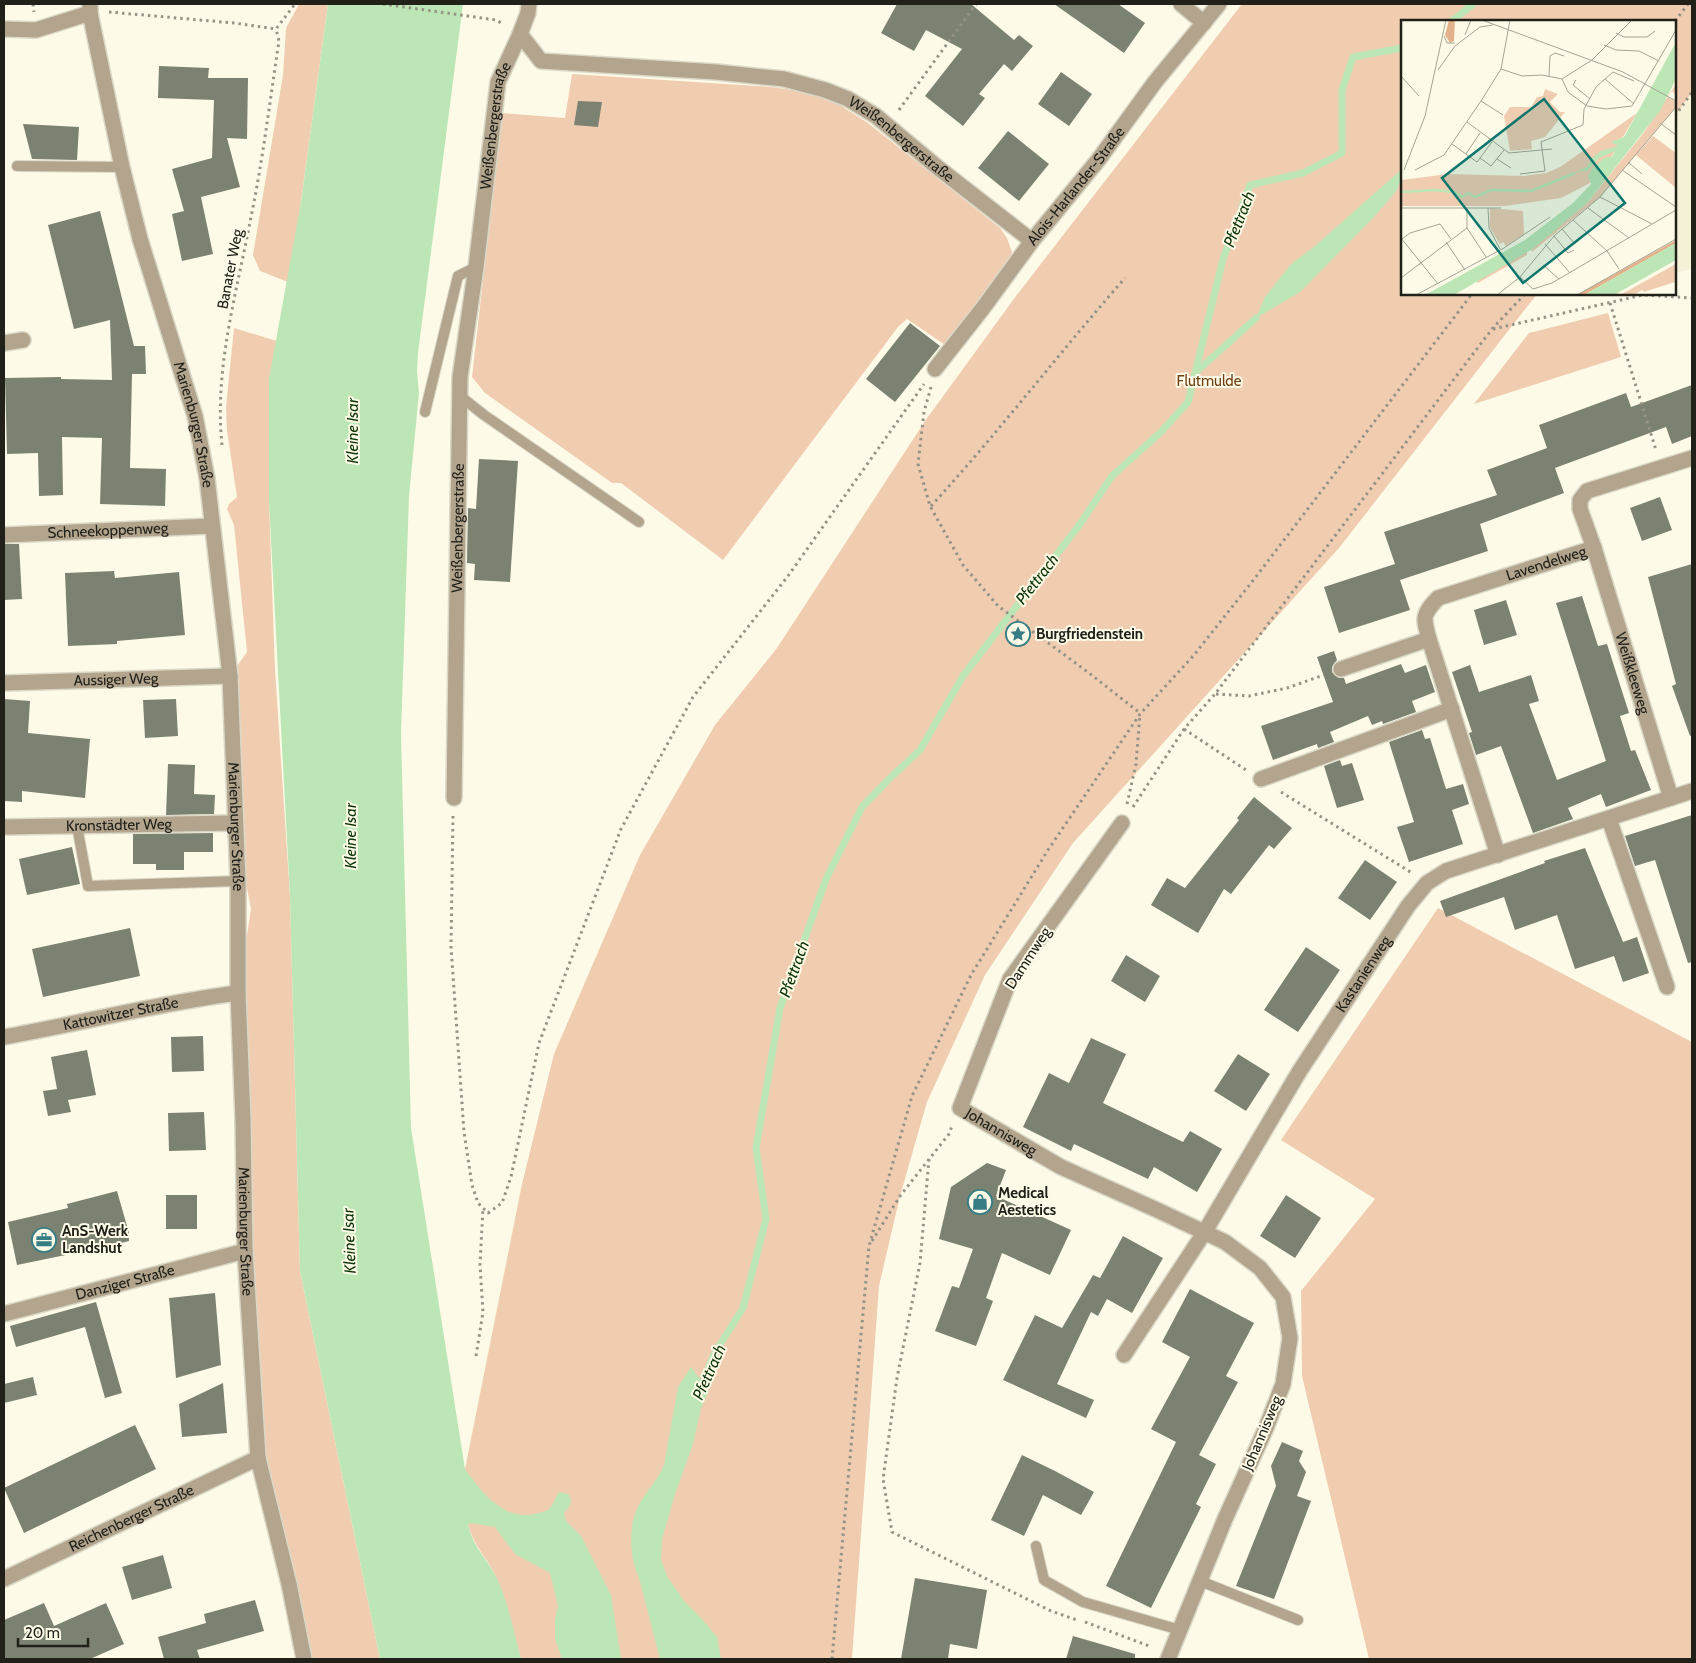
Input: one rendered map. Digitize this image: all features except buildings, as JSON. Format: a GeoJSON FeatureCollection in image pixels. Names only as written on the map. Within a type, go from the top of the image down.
{"type":"FeatureCollection","features":[{"type":"Feature","properties":{"kind":"street"},"geometry":{"type":"LineString","coordinates":[[520,34],[528,13],[529,4]]}},
{"type":"Feature","properties":{"kind":"street"},"geometry":{"type":"LineString","coordinates":[[1180,4],[1204,23]]}},
{"type":"Feature","properties":{"kind":"street","name":"Alois-Harlander-Straße"},"geometry":{"type":"LineString","coordinates":[[935,369],[1032,241],[1099,159],[1155,82],[1219,4]]}},
{"type":"Feature","properties":{"kind":"street"},"geometry":{"type":"LineString","coordinates":[[4,29],[36,30],[90,8]]}},
{"type":"Feature","properties":{"kind":"street","name":"Marienburger Straße"},"geometry":{"type":"LineString","coordinates":[[90,8],[122,167],[140,239],[195,416],[207,478],[230,676],[234,823],[238,881],[238,993],[243,1120],[245,1251],[258,1458],[290,1584],[304,1659]]}},
{"type":"Feature","properties":{"kind":"street","name":"Weißenbergerstraße"},"geometry":{"type":"LineString","coordinates":[[454,798],[460,377],[476,267],[498,82],[520,34],[541,61],[716,72],[784,79],[825,90],[848,99],[876,116],[937,167],[1032,241]]}},
{"type":"Feature","properties":{"kind":"street"},"geometry":{"type":"LineString","coordinates":[[4,343],[23,340]]}},
{"type":"Feature","properties":{"kind":"street","name":"Lavendelweg"},"geometry":{"type":"LineString","coordinates":[[1498,855],[1429,639],[1424,619],[1427,609],[1438,598],[1594,548],[1580,509],[1580,500],[1587,492],[1692,458]]}},
{"type":"Feature","properties":{"kind":"street","name":"Schneekoppenweg"},"geometry":{"type":"LineString","coordinates":[[4,535],[212,526]]}},
{"type":"Feature","properties":{"kind":"street","name":"Weißkleeweg"},"geometry":{"type":"LineString","coordinates":[[1594,548],[1671,798]]}},
{"type":"Feature","properties":{"kind":"street"},"geometry":{"type":"LineString","coordinates":[[1341,669],[1429,639]]}},
{"type":"Feature","properties":{"kind":"street","name":"Aussiger Weg"},"geometry":{"type":"LineString","coordinates":[[4,683],[230,676]]}},
{"type":"Feature","properties":{"kind":"street"},"geometry":{"type":"LineString","coordinates":[[1261,779],[1452,710]]}},
{"type":"Feature","properties":{"kind":"street","name":"Kastanienweg"},"geometry":{"type":"LineString","coordinates":[[1204,1233],[1299,1072],[1408,906],[1427,883],[1446,871],[1692,791]]}},
{"type":"Feature","properties":{"kind":"street"},"geometry":{"type":"LineString","coordinates":[[1608,819],[1668,987]]}},
{"type":"Feature","properties":{"kind":"street","name":"Kronstädter Weg"},"geometry":{"type":"LineString","coordinates":[[4,827],[234,823]]}},
{"type":"Feature","properties":{"kind":"street","name":"Dammweg"},"geometry":{"type":"LineString","coordinates":[[960,1108],[1010,979],[1122,823]]}},
{"type":"Feature","properties":{"kind":"street","name":"Kattowitzer Straße"},"geometry":{"type":"LineString","coordinates":[[4,1038],[184,1000],[238,993]]}},
{"type":"Feature","properties":{"kind":"street","name":"Johannisweg"},"geometry":{"type":"LineString","coordinates":[[960,1108],[1061,1168],[1155,1209],[1224,1242],[1260,1268],[1283,1296],[1290,1338],[1283,1384],[1266,1428],[1225,1518],[1169,1657]]}},
{"type":"Feature","properties":{"kind":"street"},"geometry":{"type":"LineString","coordinates":[[1124,1355],[1204,1233]]}},
{"type":"Feature","properties":{"kind":"street","name":"Danziger Straße"},"geometry":{"type":"LineString","coordinates":[[4,1314],[245,1251]]}},
{"type":"Feature","properties":{"kind":"street","name":"Reichenberger Straße"},"geometry":{"type":"LineString","coordinates":[[4,1579],[258,1458]]}},
{"type":"Feature","properties":{"kind":"lane"},"geometry":{"type":"LineString","coordinates":[[17,166],[122,167]]}},
{"type":"Feature","properties":{"kind":"lane"},"geometry":{"type":"LineString","coordinates":[[425,412],[458,276],[476,267]]}},
{"type":"Feature","properties":{"kind":"lane"},"geometry":{"type":"LineString","coordinates":[[460,396],[639,522]]}},
{"type":"Feature","properties":{"kind":"lane"},"geometry":{"type":"LineString","coordinates":[[76,826],[88,886],[238,881]]}},
{"type":"Feature","properties":{"kind":"lane"},"geometry":{"type":"LineString","coordinates":[[1036,1546],[1044,1580],[1083,1602],[1180,1630]]}},
{"type":"Feature","properties":{"kind":"lane"},"geometry":{"type":"LineString","coordinates":[[1200,1581],[1298,1620]]}},
{"type":"Feature","properties":{"kind":"path"},"geometry":{"type":"LineString","coordinates":[[90,8],[276,28],[295,4]]}},
{"type":"Feature","properties":{"kind":"path"},"geometry":{"type":"LineString","coordinates":[[384,4],[496,20]]}},
{"type":"Feature","properties":{"kind":"path"},"geometry":{"type":"LineString","coordinates":[[888,126],[976,4]]}},
{"type":"Feature","properties":{"kind":"path"},"geometry":{"type":"LineString","coordinates":[[1676,20],[1688,4]]}},
{"type":"Feature","properties":{"kind":"path","name":"Banater Weg"},"geometry":{"type":"LineString","coordinates":[[224,453],[220,400],[224,355],[261,169],[279,41],[276,28]]}},
{"type":"Feature","properties":{"kind":"path"},"geometry":{"type":"LineString","coordinates":[[1676,115],[1692,92]]}},
{"type":"Feature","properties":{"kind":"path"},"geometry":{"type":"LineString","coordinates":[[930,506],[964,470],[1124,278]]}},
{"type":"Feature","properties":{"kind":"path"},"geometry":{"type":"LineString","coordinates":[[832,1659],[869,1246],[912,1096],[971,975],[1048,850],[1140,714],[1194,655],[1255,578],[1471,295]]}},
{"type":"Feature","properties":{"kind":"path"},"geometry":{"type":"LineString","coordinates":[[1122,823],[1184,730],[1215,694],[1492,329],[1524,295]]}},
{"type":"Feature","properties":{"kind":"path"},"geometry":{"type":"LineString","coordinates":[[1492,329],[1643,296],[1692,298]]}},
{"type":"Feature","properties":{"kind":"path"},"geometry":{"type":"LineString","coordinates":[[1610,303],[1662,467]]}},
{"type":"Feature","properties":{"kind":"path"},"geometry":{"type":"LineString","coordinates":[[935,369],[924,412],[918,464],[930,506],[963,565],[998,606],[1089,673],[1140,714]]}},
{"type":"Feature","properties":{"kind":"path"},"geometry":{"type":"LineString","coordinates":[[454,798],[452,947],[458,1060],[464,1132],[472,1185],[478,1203],[488,1213],[502,1203],[511,1177],[539,1043],[621,829],[693,698],[788,576],[935,369]]}},
{"type":"Feature","properties":{"kind":"path"},"geometry":{"type":"LineString","coordinates":[[1215,694],[1249,696],[1287,688],[1341,669]]}},
{"type":"Feature","properties":{"kind":"path"},"geometry":{"type":"LineString","coordinates":[[1122,823],[1136,764],[1140,714]]}},
{"type":"Feature","properties":{"kind":"path"},"geometry":{"type":"LineString","coordinates":[[1184,730],[1427,883]]}},
{"type":"Feature","properties":{"kind":"path"},"geometry":{"type":"LineString","coordinates":[[869,1246],[900,1196],[949,1134],[960,1108]]}},
{"type":"Feature","properties":{"kind":"path"},"geometry":{"type":"LineString","coordinates":[[929,1160],[920,1264],[897,1378],[883,1479],[892,1532],[1052,1611],[1169,1657]]}},
{"type":"Feature","properties":{"kind":"path"},"geometry":{"type":"LineString","coordinates":[[476,1356],[483,1312],[480,1265],[483,1208]]}},
{"type":"Feature","properties":{"kind":"shaded area"},"geometry":{"type":"Polygon","coordinates":[[[1692,92],[1692,269],[1676,273],[1676,116],[1692,92]]]}},
{"type":"Feature","properties":{"kind":"green space"},"geometry":{"type":"Polygon","coordinates":[[[299,4],[328,4],[288,282],[260,271],[253,255],[283,75],[286,28],[299,4]]]}},
{"type":"Feature","properties":{"kind":"green space","name":"Flutmulde"},"geometry":{"type":"Polygon","coordinates":[[[1242,4],[1692,4],[1692,92],[1676,115],[1676,20],[1401,20],[1401,295],[1536,295],[1339,548],[1073,843],[985,975],[927,1102],[900,1196],[879,1286],[852,1659],[521,1659],[507,1607],[496,1577],[470,1532],[465,1469],[522,1184],[554,1054],[640,855],[715,725],[777,648],[925,421],[1016,296],[1242,4]]]}},
{"type":"Feature","properties":{"kind":"green space"},"geometry":{"type":"Polygon","coordinates":[[[572,74],[771,87],[814,93],[838,104],[868,123],[1000,228],[1007,238],[1012,252],[1009,259],[945,345],[907,319],[898,327],[723,560],[621,483],[612,483],[485,393],[472,377],[502,113],[565,118],[572,74]]]}},
{"type":"Feature","properties":{"kind":"green space"},"geometry":{"type":"Polygon","coordinates":[[[1608,313],[1621,357],[1474,404],[1529,333],[1608,313]]]}},
{"type":"Feature","properties":{"kind":"green space"},"geometry":{"type":"Polygon","coordinates":[[[234,328],[277,341],[269,379],[269,502],[275,670],[290,896],[300,1271],[380,1659],[304,1659],[258,1458],[238,993],[251,909],[234,823],[230,676],[247,652],[234,525],[227,509],[229,504],[237,497],[227,431],[226,407],[234,328]]]}},
{"type":"Feature","properties":{"kind":"green space"},"geometry":{"type":"Polygon","coordinates":[[[1438,908],[1692,1042],[1692,1659],[1369,1659],[1302,1376],[1301,1291],[1375,1199],[1281,1140],[1438,908]]]}},
{"type":"Feature","properties":{"kind":"water","name":"Kleine Isar"},"geometry":{"type":"Polygon","coordinates":[[[328,4],[463,4],[418,353],[419,393],[409,496],[401,734],[411,1128],[465,1469],[486,1495],[503,1509],[512,1513],[523,1515],[544,1512],[550,1507],[559,1492],[568,1494],[571,1499],[570,1505],[564,1513],[566,1521],[581,1536],[611,1595],[621,1659],[562,1659],[555,1639],[555,1619],[558,1606],[550,1573],[515,1554],[495,1527],[471,1523],[468,1525],[472,1538],[494,1573],[503,1592],[521,1659],[380,1659],[300,1271],[290,896],[269,502],[269,379],[301,202],[328,4]]]}},
{"type":"Feature","properties":{"kind":"water"},"geometry":{"type":"Polygon","coordinates":[[[1401,170],[1401,178],[1397,190],[1374,217],[1300,292],[1256,318],[1265,297],[1291,264],[1315,246],[1401,170]]]}},
{"type":"Feature","properties":{"kind":"water"},"geometry":{"type":"Polygon","coordinates":[[[691,1367],[709,1391],[701,1408],[693,1444],[675,1494],[662,1539],[661,1560],[668,1578],[685,1602],[717,1637],[721,1659],[660,1659],[634,1564],[631,1544],[632,1530],[636,1511],[664,1465],[678,1387],[691,1367]]]}},
{"type":"Feature","properties":{"kind":"waterway","name":"Pfettrach"},"geometry":{"type":"LineString","coordinates":[[1453,20],[1473,4]]}},
{"type":"Feature","properties":{"kind":"waterway","name":"Pfettrach"},"geometry":{"type":"LineString","coordinates":[[700,1389],[714,1354],[743,1308],[766,1219],[756,1148],[780,1008],[826,879],[862,807],[920,750],[963,676],[1080,524],[1112,476],[1161,432],[1188,402],[1223,259],[1250,185],[1303,173],[1342,153],[1342,90],[1353,57],[1401,48]]}},
{"type":"Feature","properties":{"kind":"waterway","name":"Pfettrach"},"geometry":{"type":"LineString","coordinates":[[1195,373],[1256,318]]}},
{"type":"Feature","properties":{"kind":"place","name":"Burgfriedenstein"},"geometry":{"type":"Point","coordinates":[1018,634]}},
{"type":"Feature","properties":{"kind":"place","name":"Medical Aestetics"},"geometry":{"type":"Point","coordinates":[980,1202]}},
{"type":"Feature","properties":{"kind":"place","name":"AnS-Werk Landshut"},"geometry":{"type":"Point","coordinates":[44,1240]}}]}
